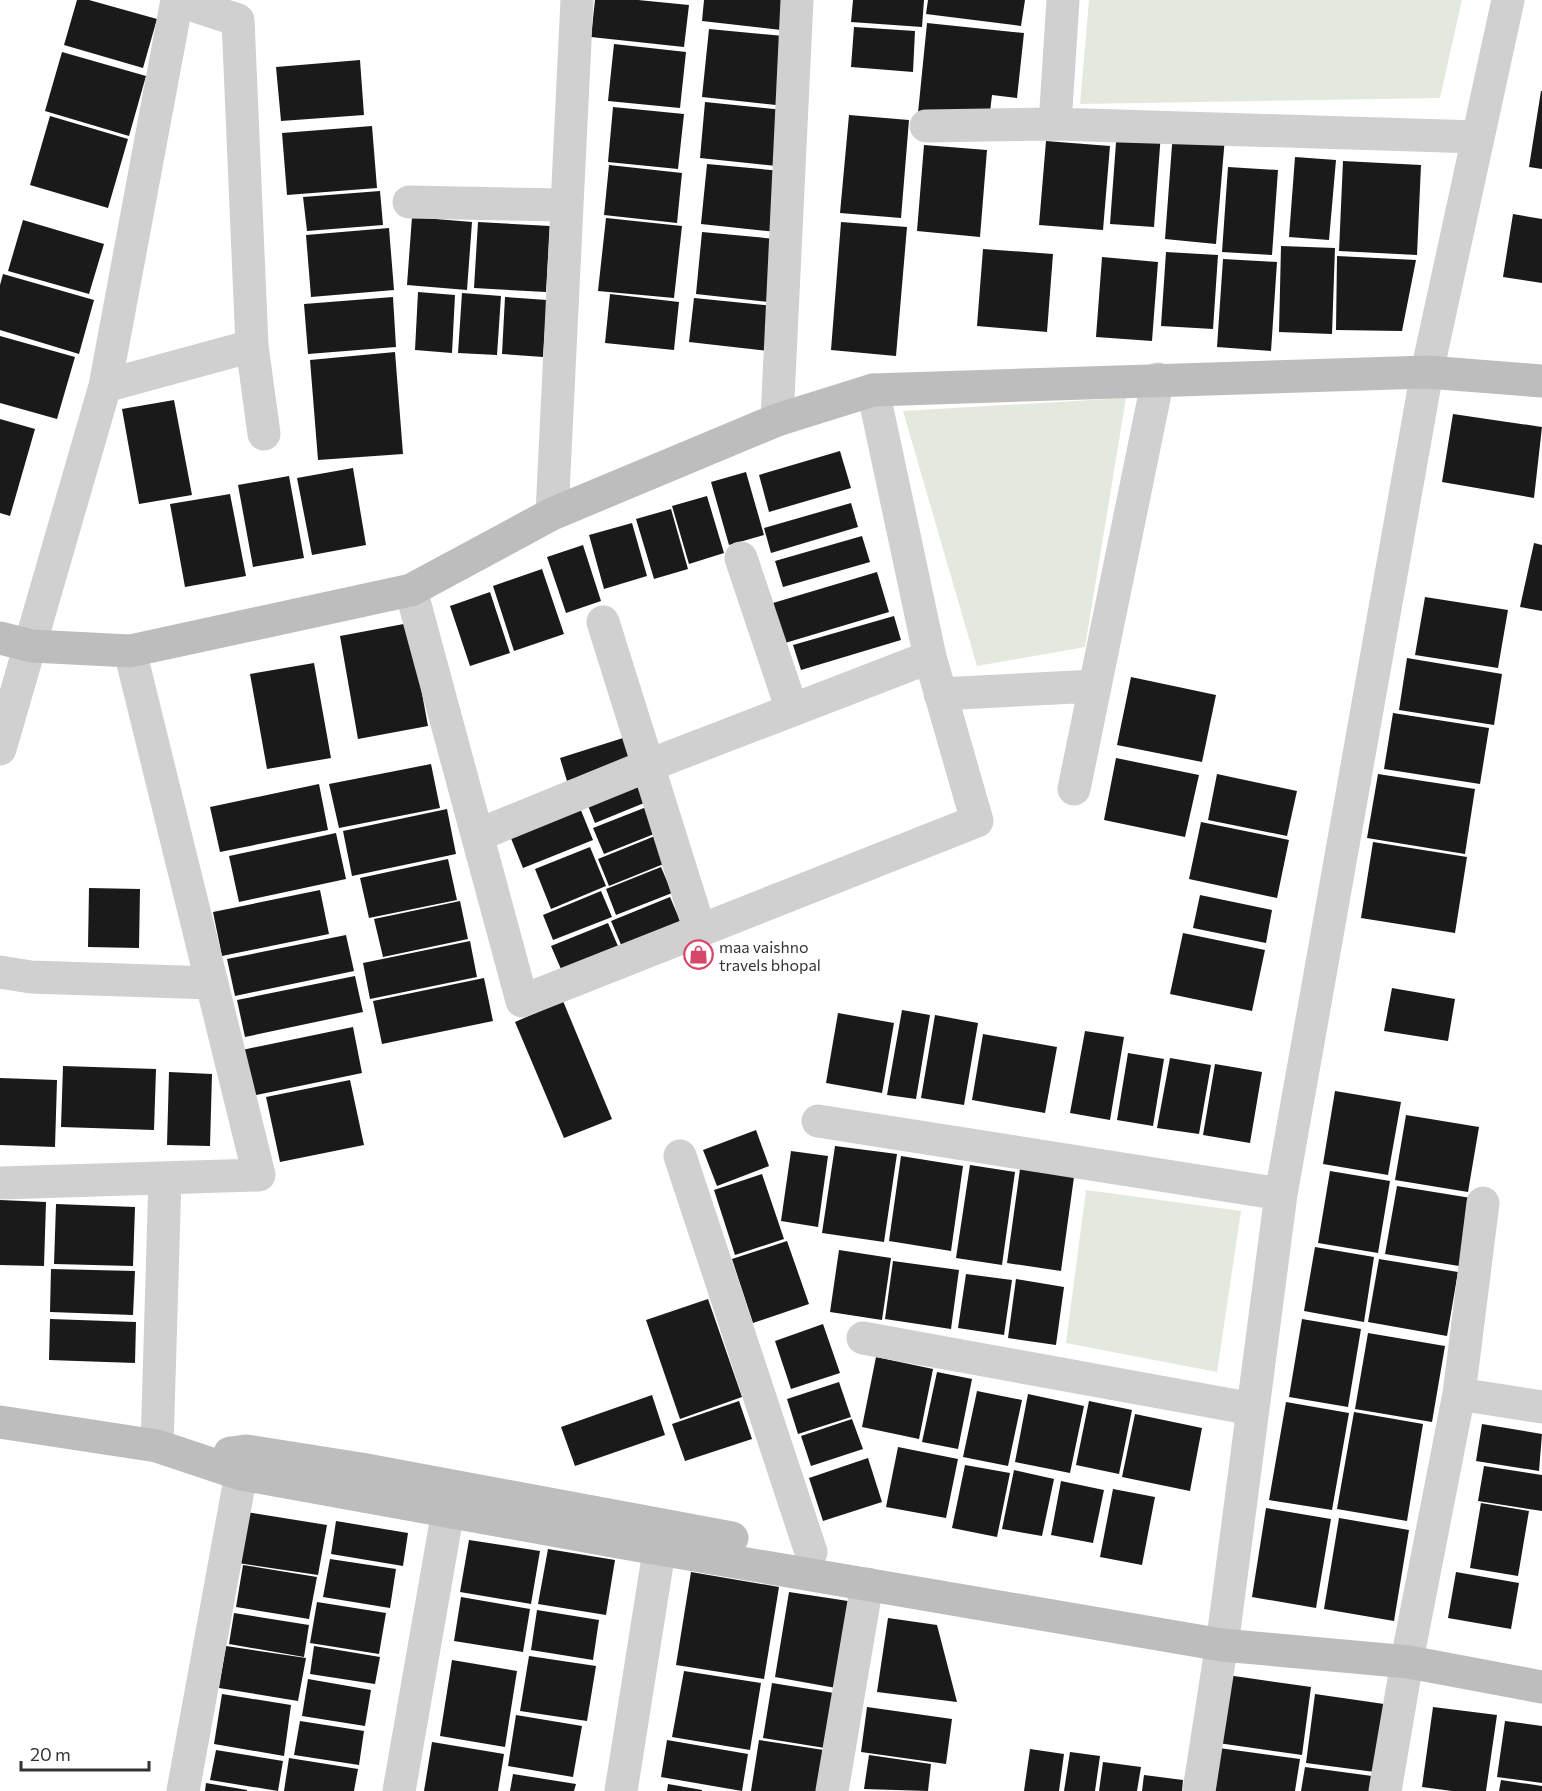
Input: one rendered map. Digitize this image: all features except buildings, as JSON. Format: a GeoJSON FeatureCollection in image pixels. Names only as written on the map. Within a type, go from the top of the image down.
{"type":"FeatureCollection","features":[{"type":"Feature","properties":{"kind":"street"},"geometry":{"type":"LineString","coordinates":[[0,749],[32,646],[105,386],[177,0],[238,20],[252,346],[264,434]]}},
{"type":"Feature","properties":{"kind":"street"},"geometry":{"type":"LineString","coordinates":[[552,514],[577,0]]}},
{"type":"Feature","properties":{"kind":"street"},"geometry":{"type":"LineString","coordinates":[[777,420],[797,0]]}},
{"type":"Feature","properties":{"kind":"street"},"geometry":{"type":"LineString","coordinates":[[1055,123],[1063,0]]}},
{"type":"Feature","properties":{"kind":"street"},"geometry":{"type":"LineString","coordinates":[[1199,1791],[1224,1634],[1281,1194],[1427,372],[1508,0]]}},
{"type":"Feature","properties":{"kind":"street"},"geometry":{"type":"LineString","coordinates":[[926,126],[1055,123],[1478,137]]}},
{"type":"Feature","properties":{"kind":"street"},"geometry":{"type":"LineString","coordinates":[[409,202],[567,205]]}},
{"type":"Feature","properties":{"kind":"street"},"geometry":{"type":"LineString","coordinates":[[105,386],[252,346]]}},
{"type":"Feature","properties":{"kind":"street"},"geometry":{"type":"LineString","coordinates":[[0,638],[32,646],[130,651],[411,590],[552,514],[777,420],[873,390],[1427,372],[1542,381]]}},
{"type":"Feature","properties":{"kind":"street"},"geometry":{"type":"LineString","coordinates":[[1074,789],[1158,379]]}},
{"type":"Feature","properties":{"kind":"street"},"geometry":{"type":"LineString","coordinates":[[411,590],[522,1001],[976,821],[930,657],[873,390]]}},
{"type":"Feature","properties":{"kind":"street"},"geometry":{"type":"LineString","coordinates":[[741,558],[792,710]]}},
{"type":"Feature","properties":{"kind":"street"},"geometry":{"type":"LineString","coordinates":[[603,622],[700,931]]}},
{"type":"Feature","properties":{"kind":"street"},"geometry":{"type":"LineString","coordinates":[[0,1183],[259,1175],[130,651]]}},
{"type":"Feature","properties":{"kind":"street"},"geometry":{"type":"LineString","coordinates":[[478,835],[647,766],[930,657]]}},
{"type":"Feature","properties":{"kind":"street"},"geometry":{"type":"LineString","coordinates":[[940,694],[1094,686]]}},
{"type":"Feature","properties":{"kind":"street"},"geometry":{"type":"LineString","coordinates":[[0,972],[32,976],[212,983]]}},
{"type":"Feature","properties":{"kind":"street"},"geometry":{"type":"LineString","coordinates":[[818,1120],[1281,1194]]}},
{"type":"Feature","properties":{"kind":"street"},"geometry":{"type":"LineString","coordinates":[[680,1156],[811,1552]]}},
{"type":"Feature","properties":{"kind":"street"},"geometry":{"type":"LineString","coordinates":[[157,1446],[165,1178]]}},
{"type":"Feature","properties":{"kind":"street"},"geometry":{"type":"LineString","coordinates":[[1385,1791],[1459,1394],[1483,1203]]}},
{"type":"Feature","properties":{"kind":"street"},"geometry":{"type":"LineString","coordinates":[[863,1338],[1253,1409]]}},
{"type":"Feature","properties":{"kind":"street"},"geometry":{"type":"LineString","coordinates":[[1459,1394],[1542,1407]]}},
{"type":"Feature","properties":{"kind":"street"},"geometry":{"type":"LineString","coordinates":[[0,1422],[157,1446],[241,1473],[451,1498],[661,1537],[867,1584],[1224,1634],[1542,1669]]}},
{"type":"Feature","properties":{"kind":"street"},"geometry":{"type":"LineString","coordinates":[[190,1456],[246,1451],[361,1469],[451,1498]]}},
{"type":"Feature","properties":{"kind":"street"},"geometry":{"type":"LineString","coordinates":[[183,1791],[241,1473]]}},
{"type":"Feature","properties":{"kind":"street"},"geometry":{"type":"LineString","coordinates":[[399,1791],[451,1498]]}},
{"type":"Feature","properties":{"kind":"street"},"geometry":{"type":"LineString","coordinates":[[661,1537],[811,1552],[1224,1634]]}},
{"type":"Feature","properties":{"kind":"street"},"geometry":{"type":"LineString","coordinates":[[621,1791],[661,1537]]}},
{"type":"Feature","properties":{"kind":"street"},"geometry":{"type":"LineString","coordinates":[[832,1791],[867,1584]]}},
{"type":"Feature","properties":{"kind":"street"},"geometry":{"type":"LineString","coordinates":[[1409,1656],[1542,1688]]}},
{"type":"Feature","properties":{"kind":"shaded area"},"geometry":{"type":"Polygon","coordinates":[[[1089,0],[1462,0],[1440,98],[1080,104],[1089,0]]]}},
{"type":"Feature","properties":{"kind":"shaded area"},"geometry":{"type":"Polygon","coordinates":[[[1126,398],[1085,647],[977,666],[903,411],[1126,398]]]}},
{"type":"Feature","properties":{"kind":"shaded area"},"geometry":{"type":"Polygon","coordinates":[[[1086,1190],[1241,1211],[1217,1372],[1066,1343],[1086,1190]]]}},
{"type":"Feature","properties":{"kind":"place","name":"maa vaishno travels bhopal"},"geometry":{"type":"Point","coordinates":[698,955]}}]}
